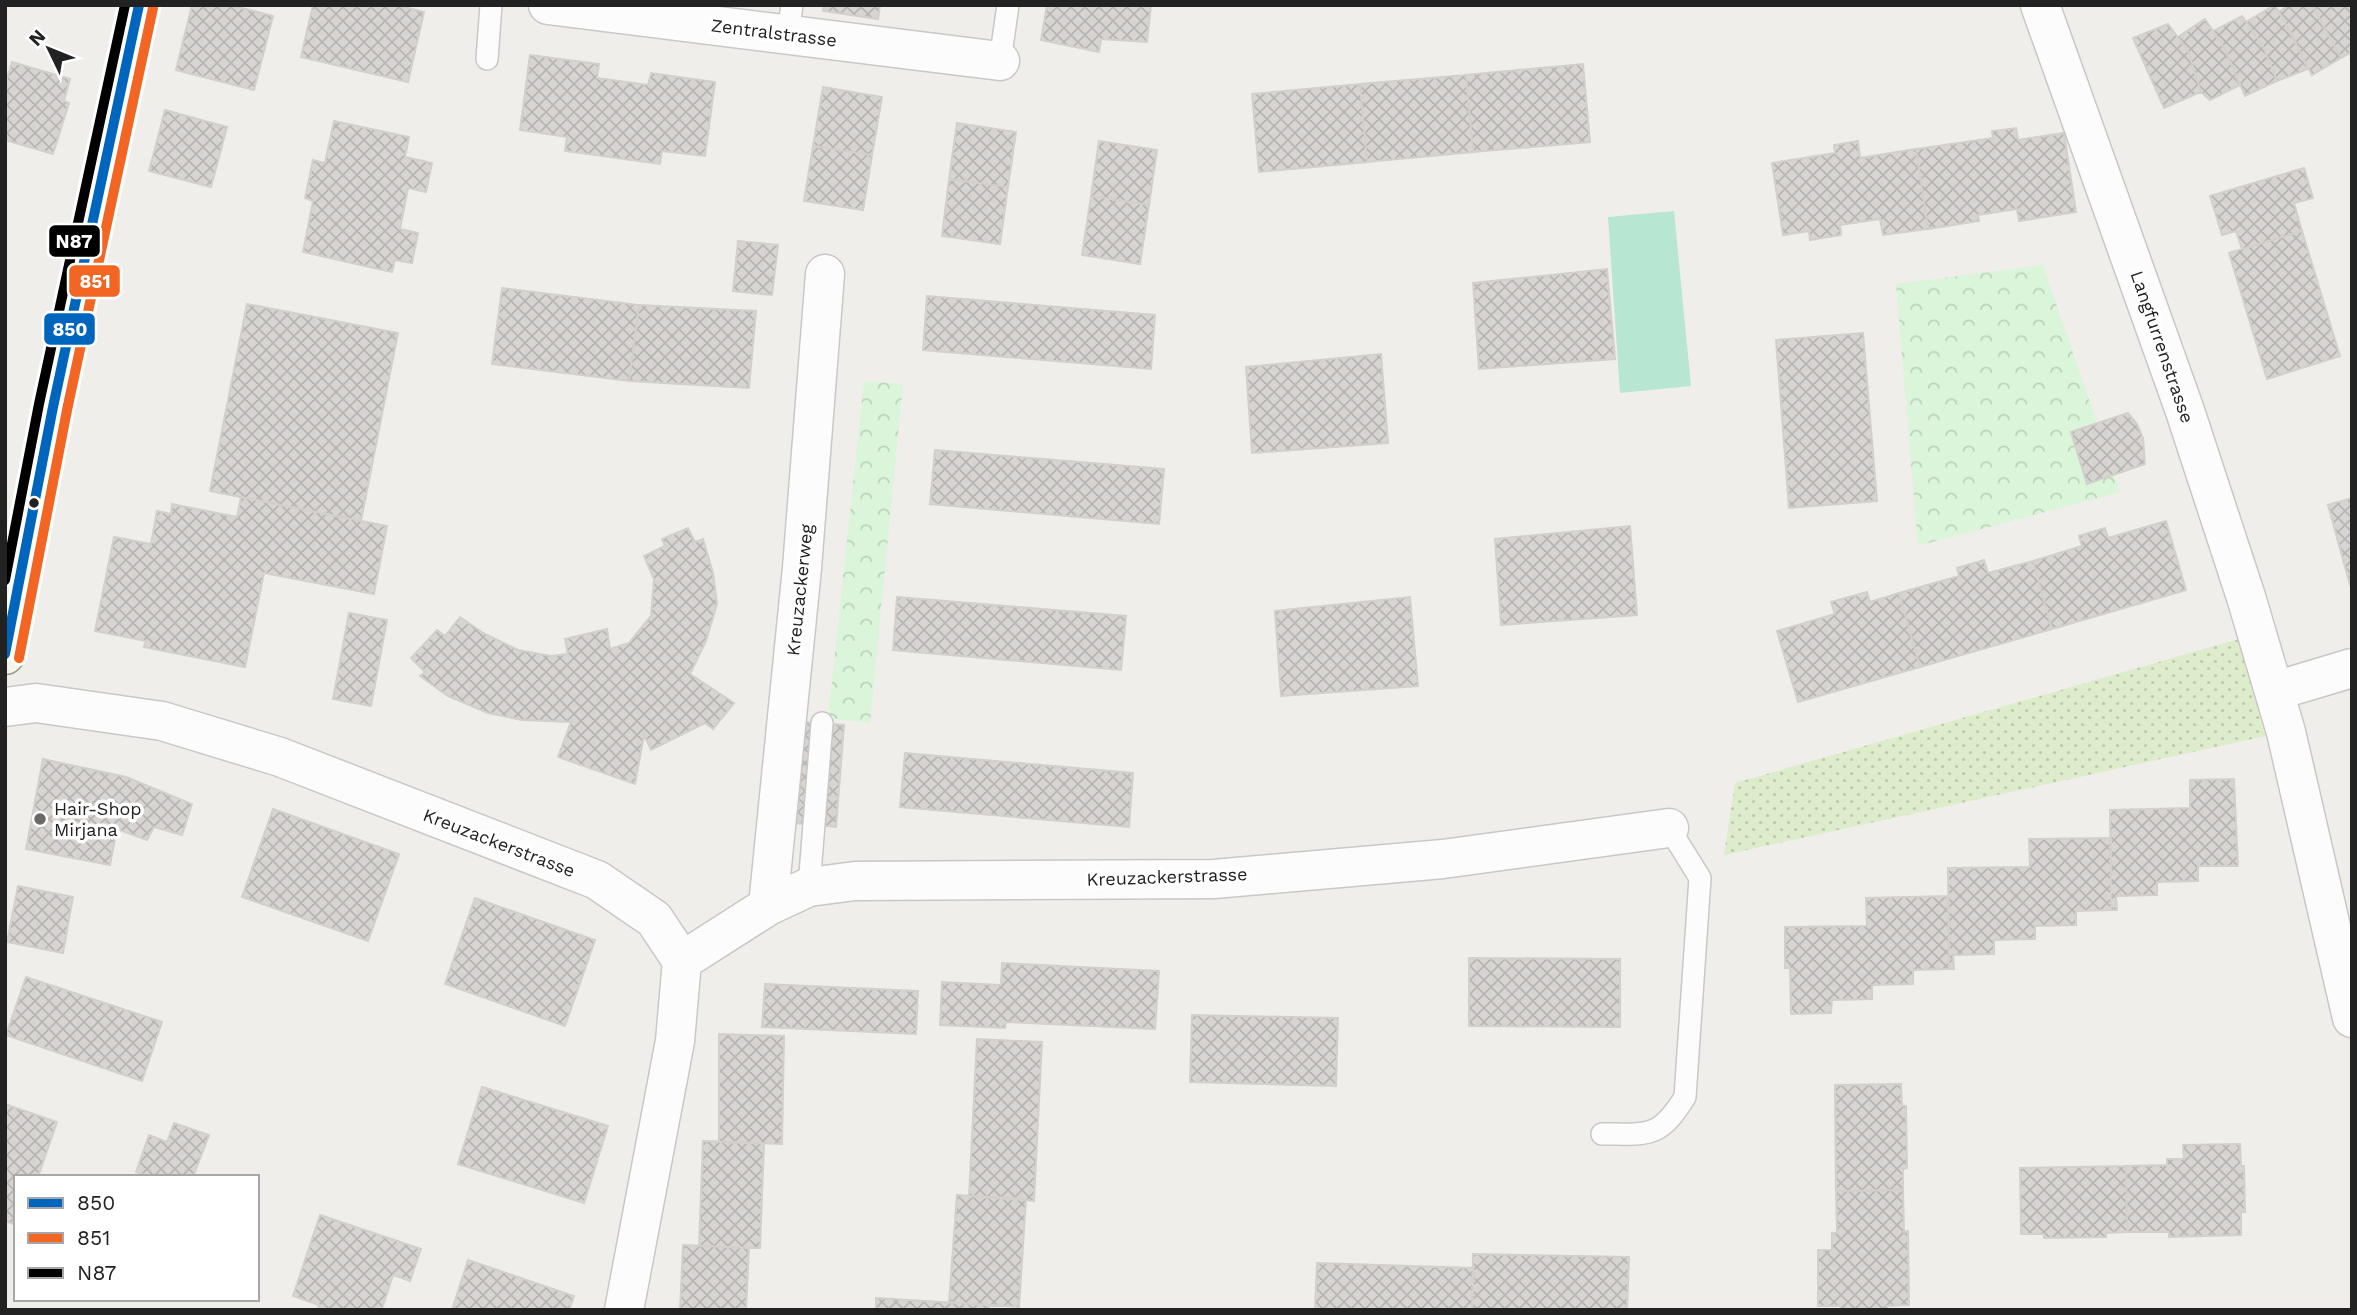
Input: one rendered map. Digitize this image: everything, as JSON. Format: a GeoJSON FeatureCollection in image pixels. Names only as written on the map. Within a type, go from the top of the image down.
{"type":"FeatureCollection","features":[{"type":"Feature","properties":{"kind":"main road"},"geometry":{"type":"LineString","coordinates":[[5,655],[55,394],[139,5]]}},
{"type":"Feature","properties":{"kind":"street","name":"Zentralstrasse"},"geometry":{"type":"LineString","coordinates":[[548,5],[790,20],[1000,61]]}},
{"type":"Feature","properties":{"kind":"street","name":"Langfurrenstrasse"},"geometry":{"type":"LineString","coordinates":[[2040,5],[2185,411],[2275,691],[2352,1018]]}},
{"type":"Feature","properties":{"kind":"street","name":"Kreuzackerweg"},"geometry":{"type":"LineString","coordinates":[[768,906],[802,568],[825,274]]}},
{"type":"Feature","properties":{"kind":"street"},"geometry":{"type":"LineString","coordinates":[[2275,691],[2352,668]]}},
{"type":"Feature","properties":{"kind":"street","name":"Kreuzackerstrasse"},"geometry":{"type":"LineString","coordinates":[[5,707],[36,703],[162,721],[281,757],[597,880],[654,919],[682,961],[768,906],[808,887],[855,881],[1214,879],[1443,859],[1669,828]]}},
{"type":"Feature","properties":{"kind":"street"},"geometry":{"type":"LineString","coordinates":[[624,1310],[675,1041],[682,961]]}},
{"type":"Feature","properties":{"kind":"lane"},"geometry":{"type":"LineString","coordinates":[[487,59],[491,5]]}},
{"type":"Feature","properties":{"kind":"lane"},"geometry":{"type":"LineString","coordinates":[[1000,61],[1008,5]]}},
{"type":"Feature","properties":{"kind":"lane"},"geometry":{"type":"LineString","coordinates":[[808,887],[822,723]]}},
{"type":"Feature","properties":{"kind":"lane"},"geometry":{"type":"LineString","coordinates":[[1602,1134],[1646,1134],[1670,1121],[1685,1097],[1700,878],[1669,828]]}},
{"type":"Feature","properties":{"kind":"green space"},"geometry":{"type":"Polygon","coordinates":[[[1674,211],[1691,386],[1620,393],[1608,217],[1674,211]]]}},
{"type":"Feature","properties":{"kind":"green space"},"geometry":{"type":"Polygon","coordinates":[[[2043,265],[2097,423],[2071,432],[2087,484],[2114,474],[2120,492],[1918,546],[1896,284],[2043,265]]]}},
{"type":"Feature","properties":{"kind":"green space"},"geometry":{"type":"Polygon","coordinates":[[[864,381],[903,384],[870,723],[828,718],[864,381]]]}},
{"type":"Feature","properties":{"kind":"green space"},"geometry":{"type":"Polygon","coordinates":[[[2239,639],[2266,736],[1724,855],[1735,783],[2239,639]]]}},
{"type":"Feature","properties":{"kind":"building"},"geometry":{"type":"Polygon","coordinates":[[[192,5],[230,5],[273,16],[254,90],[176,70],[192,5]]]}},
{"type":"Feature","properties":{"kind":"building"},"geometry":{"type":"Polygon","coordinates":[[[313,5],[397,5],[424,12],[408,82],[301,57],[313,5]]]}},
{"type":"Feature","properties":{"kind":"building"},"geometry":{"type":"Polygon","coordinates":[[[824,5],[880,5],[878,19],[823,11],[824,5]]]}},
{"type":"Feature","properties":{"kind":"building"},"geometry":{"type":"Polygon","coordinates":[[[1047,5],[1151,5],[1147,42],[1101,39],[1099,52],[1041,40],[1047,5]]]}},
{"type":"Feature","properties":{"kind":"building"},"geometry":{"type":"Polygon","coordinates":[[[2275,5],[2308,69],[2277,81],[2263,46],[2246,22],[2275,5]]]}},
{"type":"Feature","properties":{"kind":"building"},"geometry":{"type":"Polygon","coordinates":[[[2289,5],[2312,5],[2341,58],[2312,75],[2279,12],[2289,5]]]}},
{"type":"Feature","properties":{"kind":"building"},"geometry":{"type":"Polygon","coordinates":[[[2312,5],[2352,5],[2352,52],[2341,58],[2312,5]]]}},
{"type":"Feature","properties":{"kind":"building"},"geometry":{"type":"Polygon","coordinates":[[[2242,16],[2263,46],[2277,81],[2245,96],[2225,49],[2213,31],[2242,16]]]}},
{"type":"Feature","properties":{"kind":"building"},"geometry":{"type":"Polygon","coordinates":[[[2205,19],[2225,49],[2240,85],[2210,100],[2201,92],[2188,51],[2178,37],[2205,19]]]}},
{"type":"Feature","properties":{"kind":"building"},"geometry":{"type":"Polygon","coordinates":[[[2168,24],[2188,51],[2201,92],[2164,108],[2133,38],[2168,24]]]}},
{"type":"Feature","properties":{"kind":"building"},"geometry":{"type":"Polygon","coordinates":[[[530,55],[599,64],[597,78],[648,85],[651,73],[715,82],[705,156],[662,151],[660,164],[565,151],[567,137],[520,130],[530,55]]]}},
{"type":"Feature","properties":{"kind":"building"},"geometry":{"type":"Polygon","coordinates":[[[12,62],[70,79],[64,101],[69,103],[53,154],[5,140],[5,85],[12,62]]]}},
{"type":"Feature","properties":{"kind":"building"},"geometry":{"type":"Polygon","coordinates":[[[1583,64],[1590,142],[1473,152],[1466,75],[1583,64]]]}},
{"type":"Feature","properties":{"kind":"building"},"geometry":{"type":"Polygon","coordinates":[[[1466,75],[1473,152],[1367,162],[1360,84],[1466,75]]]}},
{"type":"Feature","properties":{"kind":"building"},"geometry":{"type":"Polygon","coordinates":[[[1360,84],[1367,162],[1259,172],[1252,94],[1360,84]]]}},
{"type":"Feature","properties":{"kind":"building"},"geometry":{"type":"Polygon","coordinates":[[[823,87],[882,97],[872,155],[813,146],[823,87]]]}},
{"type":"Feature","properties":{"kind":"building"},"geometry":{"type":"Polygon","coordinates":[[[165,110],[227,127],[211,187],[149,171],[165,110]]]}},
{"type":"Feature","properties":{"kind":"building"},"geometry":{"type":"Polygon","coordinates":[[[334,121],[409,137],[405,157],[432,163],[426,192],[408,188],[400,229],[418,233],[412,263],[395,260],[392,272],[303,252],[313,201],[305,198],[313,160],[325,163],[334,121]]]}},
{"type":"Feature","properties":{"kind":"building"},"geometry":{"type":"Polygon","coordinates":[[[957,123],[1016,132],[1008,187],[949,179],[957,123]]]}},
{"type":"Feature","properties":{"kind":"building"},"geometry":{"type":"Polygon","coordinates":[[[2016,128],[2018,140],[2064,133],[2076,212],[2019,221],[2017,209],[1978,215],[1979,221],[1928,229],[1916,149],[1993,138],[1992,131],[2016,128]]]}},
{"type":"Feature","properties":{"kind":"building"},"geometry":{"type":"Polygon","coordinates":[[[1099,141],[1157,150],[1149,205],[1091,196],[1099,141]]]}},
{"type":"Feature","properties":{"kind":"building"},"geometry":{"type":"Polygon","coordinates":[[[1858,141],[1860,158],[1916,149],[1928,229],[1883,235],[1880,219],[1840,225],[1841,235],[1810,240],[1809,231],[1783,235],[1772,163],[1835,153],[1834,145],[1858,141]]]}},
{"type":"Feature","properties":{"kind":"building"},"geometry":{"type":"Polygon","coordinates":[[[813,146],[872,155],[863,210],[804,201],[813,146]]]}},
{"type":"Feature","properties":{"kind":"building"},"geometry":{"type":"Polygon","coordinates":[[[2304,168],[2313,198],[2294,203],[2302,231],[2242,249],[2236,231],[2222,235],[2210,196],[2304,168]]]}},
{"type":"Feature","properties":{"kind":"building"},"geometry":{"type":"Polygon","coordinates":[[[949,179],[1008,187],[1000,244],[942,236],[949,179]]]}},
{"type":"Feature","properties":{"kind":"building"},"geometry":{"type":"Polygon","coordinates":[[[1091,196],[1149,205],[1140,264],[1082,255],[1091,196]]]}},
{"type":"Feature","properties":{"kind":"building"},"geometry":{"type":"Polygon","coordinates":[[[2302,231],[2340,356],[2267,379],[2229,253],[2302,231]]]}},
{"type":"Feature","properties":{"kind":"building"},"geometry":{"type":"Polygon","coordinates":[[[738,241],[778,245],[772,295],[733,291],[738,241]]]}},
{"type":"Feature","properties":{"kind":"building"},"geometry":{"type":"Polygon","coordinates":[[[1607,269],[1615,359],[1479,369],[1473,283],[1607,269]]]}},
{"type":"Feature","properties":{"kind":"building"},"geometry":{"type":"Polygon","coordinates":[[[502,288],[639,305],[629,381],[492,364],[502,288]]]}},
{"type":"Feature","properties":{"kind":"building"},"geometry":{"type":"Polygon","coordinates":[[[927,296],[1155,315],[1151,369],[923,350],[927,296]]]}},
{"type":"Feature","properties":{"kind":"building"},"geometry":{"type":"Polygon","coordinates":[[[247,304],[398,333],[361,521],[210,491],[247,304]]]}},
{"type":"Feature","properties":{"kind":"building"},"geometry":{"type":"Polygon","coordinates":[[[639,305],[756,311],[749,388],[629,381],[639,305]]]}},
{"type":"Feature","properties":{"kind":"building"},"geometry":{"type":"Polygon","coordinates":[[[1863,333],[1877,501],[1789,508],[1776,340],[1863,333]]]}},
{"type":"Feature","properties":{"kind":"building"},"geometry":{"type":"Polygon","coordinates":[[[1381,354],[1388,443],[1252,453],[1246,367],[1381,354]]]}},
{"type":"Feature","properties":{"kind":"building"},"geometry":{"type":"Polygon","coordinates":[[[2128,413],[2143,438],[2145,464],[2087,484],[2071,432],[2128,413]]]}},
{"type":"Feature","properties":{"kind":"building"},"geometry":{"type":"Polygon","coordinates":[[[935,450],[1164,469],[1159,524],[930,504],[935,450]]]}},
{"type":"Feature","properties":{"kind":"building"},"geometry":{"type":"Polygon","coordinates":[[[241,497],[387,526],[374,594],[264,573],[245,667],[144,647],[146,641],[95,631],[114,537],[151,544],[157,511],[171,514],[172,504],[237,517],[241,497]]]}},
{"type":"Feature","properties":{"kind":"building"},"geometry":{"type":"Polygon","coordinates":[[[2352,498],[2352,584],[2350,585],[2328,505],[2352,498]]]}},
{"type":"Feature","properties":{"kind":"building"},"geometry":{"type":"Polygon","coordinates":[[[2166,521],[2186,590],[2052,629],[2033,561],[2082,546],[2079,536],[2105,528],[2108,538],[2166,521]]]}},
{"type":"Feature","properties":{"kind":"building"},"geometry":{"type":"Polygon","coordinates":[[[1630,526],[1637,615],[1501,625],[1495,539],[1630,526]]]}},
{"type":"Feature","properties":{"kind":"building"},"geometry":{"type":"Polygon","coordinates":[[[688,528],[695,542],[703,539],[713,573],[717,604],[706,641],[690,674],[734,703],[713,729],[705,723],[651,750],[644,735],[635,784],[558,757],[571,722],[522,720],[488,713],[448,696],[420,676],[425,672],[411,658],[437,630],[445,636],[460,617],[483,633],[518,650],[551,656],[568,654],[565,639],[607,629],[610,649],[629,643],[651,616],[654,579],[644,556],[665,546],[662,539],[688,528]]]}},
{"type":"Feature","properties":{"kind":"building"},"geometry":{"type":"Polygon","coordinates":[[[1984,560],[1988,573],[2033,561],[2052,629],[1920,667],[1899,593],[1959,576],[1957,568],[1984,560]]]}},
{"type":"Feature","properties":{"kind":"building"},"geometry":{"type":"Polygon","coordinates":[[[1867,592],[1870,602],[1899,593],[1920,667],[1798,702],[1777,631],[1835,614],[1831,602],[1867,592]]]}},
{"type":"Feature","properties":{"kind":"building"},"geometry":{"type":"Polygon","coordinates":[[[897,597],[1126,616],[1121,670],[893,650],[897,597]]]}},
{"type":"Feature","properties":{"kind":"building"},"geometry":{"type":"Polygon","coordinates":[[[1410,597],[1418,686],[1281,696],[1275,611],[1410,597]]]}},
{"type":"Feature","properties":{"kind":"building"},"geometry":{"type":"Polygon","coordinates":[[[349,613],[387,620],[371,706],[333,699],[349,613]]]}},
{"type":"Feature","properties":{"kind":"building"},"geometry":{"type":"Polygon","coordinates":[[[804,722],[844,725],[836,827],[795,823],[804,722]]]}},
{"type":"Feature","properties":{"kind":"building"},"geometry":{"type":"Polygon","coordinates":[[[905,753],[1133,773],[1129,827],[900,807],[905,753]]]}},
{"type":"Feature","properties":{"kind":"building"},"geometry":{"type":"Polygon","coordinates":[[[43,759],[126,777],[192,804],[182,835],[154,827],[147,840],[117,829],[110,865],[26,849],[43,759]]]}},
{"type":"Feature","properties":{"kind":"building"},"geometry":{"type":"Polygon","coordinates":[[[2234,779],[2238,866],[2198,866],[2198,881],[2157,882],[2157,895],[2116,896],[2117,910],[2111,910],[2110,810],[2190,808],[2190,780],[2234,779]]]}},
{"type":"Feature","properties":{"kind":"building"},"geometry":{"type":"Polygon","coordinates":[[[273,809],[399,854],[368,941],[242,897],[273,809]]]}},
{"type":"Feature","properties":{"kind":"building"},"geometry":{"type":"Polygon","coordinates":[[[2111,838],[2111,910],[2076,911],[2076,925],[2035,926],[2035,939],[1994,940],[1994,954],[1953,955],[1954,969],[1949,969],[1948,868],[2030,867],[2029,839],[2111,838]]]}},
{"type":"Feature","properties":{"kind":"building"},"geometry":{"type":"Polygon","coordinates":[[[18,886],[73,897],[63,953],[7,942],[18,886]]]}},
{"type":"Feature","properties":{"kind":"building"},"geometry":{"type":"Polygon","coordinates":[[[1948,896],[1949,969],[1913,970],[1913,984],[1872,985],[1872,999],[1832,1000],[1831,1013],[1791,1014],[1790,968],[1785,968],[1785,927],[1867,926],[1866,898],[1948,896]]]}},
{"type":"Feature","properties":{"kind":"building"},"geometry":{"type":"Polygon","coordinates":[[[475,898],[595,940],[565,1026],[445,984],[475,898]]]}},
{"type":"Feature","properties":{"kind":"building"},"geometry":{"type":"Polygon","coordinates":[[[1469,958],[1620,959],[1620,1027],[1469,1026],[1469,958]]]}},
{"type":"Feature","properties":{"kind":"building"},"geometry":{"type":"Polygon","coordinates":[[[1002,963],[1159,971],[1155,1029],[1006,1022],[1005,1028],[940,1025],[942,982],[1001,985],[1002,963]]]}},
{"type":"Feature","properties":{"kind":"building"},"geometry":{"type":"Polygon","coordinates":[[[26,977],[162,1022],[142,1081],[6,1035],[26,977]]]}},
{"type":"Feature","properties":{"kind":"building"},"geometry":{"type":"Polygon","coordinates":[[[765,984],[918,991],[916,1034],[762,1027],[765,984]]]}},
{"type":"Feature","properties":{"kind":"building"},"geometry":{"type":"Polygon","coordinates":[[[1192,1015],[1338,1018],[1336,1086],[1190,1082],[1192,1015]]]}},
{"type":"Feature","properties":{"kind":"building"},"geometry":{"type":"Polygon","coordinates":[[[719,1034],[784,1036],[782,1144],[719,1142],[719,1034]]]}},
{"type":"Feature","properties":{"kind":"building"},"geometry":{"type":"Polygon","coordinates":[[[977,1039],[1042,1042],[1034,1201],[969,1196],[977,1039]]]}},
{"type":"Feature","properties":{"kind":"building"},"geometry":{"type":"Polygon","coordinates":[[[1901,1084],[1902,1106],[1906,1106],[1907,1168],[1903,1169],[1903,1190],[1836,1191],[1835,1085],[1901,1084]]]}},
{"type":"Feature","properties":{"kind":"building"},"geometry":{"type":"Polygon","coordinates":[[[482,1087],[608,1126],[584,1203],[458,1164],[482,1087]]]}},
{"type":"Feature","properties":{"kind":"building"},"geometry":{"type":"Polygon","coordinates":[[[5,1104],[57,1122],[39,1175],[14,1175],[14,1224],[5,1221],[5,1104]]]}},
{"type":"Feature","properties":{"kind":"building"},"geometry":{"type":"Polygon","coordinates":[[[174,1123],[209,1135],[194,1175],[144,1175],[136,1172],[149,1135],[167,1142],[174,1123]]]}},
{"type":"Feature","properties":{"kind":"building"},"geometry":{"type":"Polygon","coordinates":[[[703,1141],[764,1143],[760,1248],[699,1246],[703,1141]]]}},
{"type":"Feature","properties":{"kind":"building"},"geometry":{"type":"Polygon","coordinates":[[[2240,1144],[2241,1166],[2244,1166],[2245,1212],[2241,1212],[2241,1235],[2169,1237],[2169,1232],[2127,1232],[2126,1166],[2167,1165],[2167,1159],[2184,1159],[2183,1145],[2240,1144]]]}},
{"type":"Feature","properties":{"kind":"building"},"geometry":{"type":"Polygon","coordinates":[[[2126,1166],[2127,1232],[2106,1233],[2106,1237],[2044,1238],[2044,1234],[2021,1234],[2020,1168],[2126,1166]]]}},
{"type":"Feature","properties":{"kind":"building"},"geometry":{"type":"Polygon","coordinates":[[[1903,1190],[1904,1232],[1908,1231],[1909,1305],[1887,1306],[1887,1309],[1841,1310],[1841,1306],[1818,1306],[1818,1250],[1832,1250],[1832,1233],[1837,1233],[1836,1191],[1903,1190]]]}},
{"type":"Feature","properties":{"kind":"building"},"geometry":{"type":"Polygon","coordinates":[[[957,1195],[1026,1199],[1019,1307],[949,1302],[957,1195]]]}},
{"type":"Feature","properties":{"kind":"building"},"geometry":{"type":"Polygon","coordinates":[[[320,1215],[421,1249],[410,1281],[393,1275],[382,1309],[385,1310],[318,1310],[319,1305],[293,1296],[320,1215]]]}},
{"type":"Feature","properties":{"kind":"building"},"geometry":{"type":"Polygon","coordinates":[[[683,1245],[749,1248],[746,1310],[680,1310],[683,1245]]]}},
{"type":"Feature","properties":{"kind":"building"},"geometry":{"type":"Polygon","coordinates":[[[1473,1254],[1629,1257],[1627,1310],[1472,1310],[1473,1254]]]}},
{"type":"Feature","properties":{"kind":"building"},"geometry":{"type":"Polygon","coordinates":[[[468,1260],[574,1296],[569,1310],[452,1310],[468,1260]]]}},
{"type":"Feature","properties":{"kind":"building"},"geometry":{"type":"Polygon","coordinates":[[[1317,1263],[1474,1268],[1472,1310],[1315,1310],[1317,1263]]]}},
{"type":"Feature","properties":{"kind":"building"},"geometry":{"type":"Polygon","coordinates":[[[876,1298],[989,1305],[989,1310],[876,1310],[876,1298]]]}},
{"type":"Feature","properties":{"kind":"transit line","name":"N87"},"geometry":{"type":"LineString","coordinates":[[5,580],[39,404],[125,5]]}},
{"type":"Feature","properties":{"kind":"transit line","name":"850"},"geometry":{"type":"LineString","coordinates":[[5,654],[53,407],[139,5]]}},
{"type":"Feature","properties":{"kind":"transit line","name":"851"},"geometry":{"type":"LineString","coordinates":[[19,658],[67,410],[153,8]]}},
{"type":"Feature","properties":{"kind":"place","name":"Hair-Shop Mirjana"},"geometry":{"type":"Point","coordinates":[40,819]}}]}
